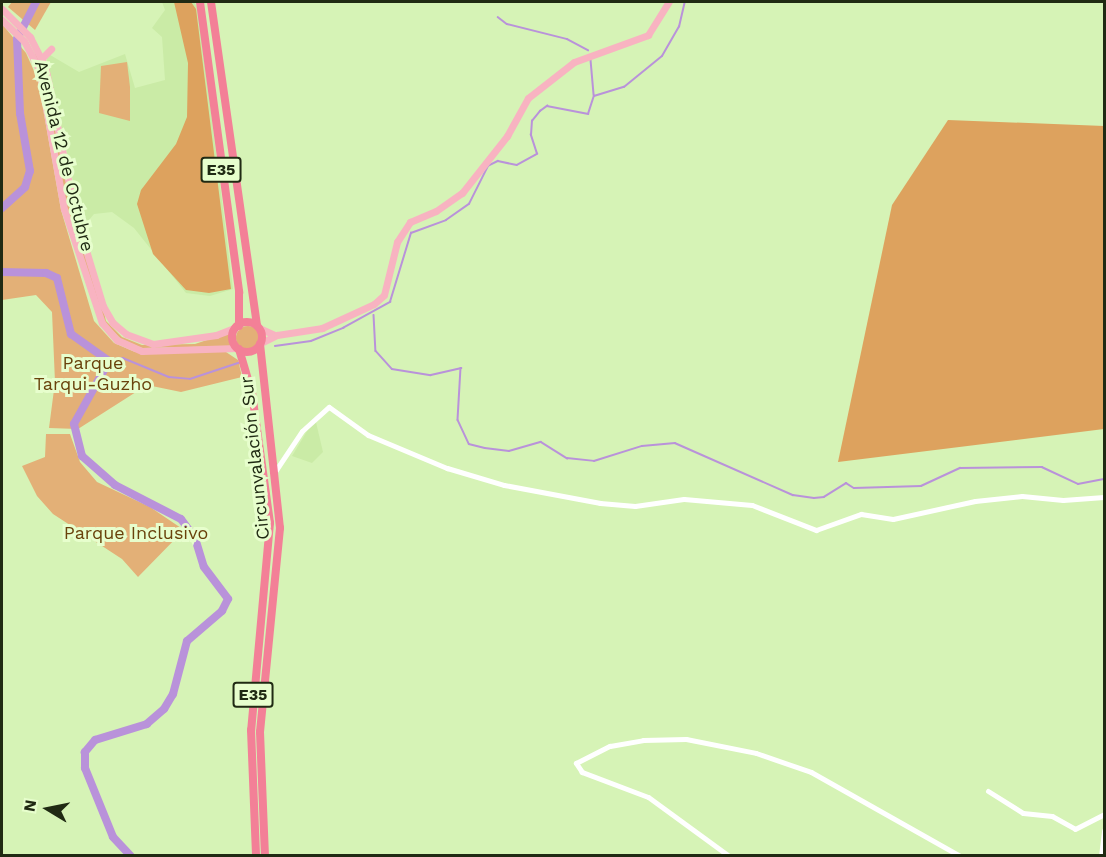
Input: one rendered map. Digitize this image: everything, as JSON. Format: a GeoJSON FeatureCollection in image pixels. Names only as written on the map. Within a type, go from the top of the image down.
{"type":"FeatureCollection","features":[{"type":"Feature","properties":{"kind":"highway","name":"Circunvalación Sur"},"geometry":{"type":"LineString","coordinates":[[200,2],[239,289],[238,326],[233,339],[252,393],[270,523],[251,730],[256,855]]}},
{"type":"Feature","properties":{"kind":"highway","name":"Circunvalación Sur"},"geometry":{"type":"LineString","coordinates":[[211,2],[261,344],[274,473],[279,554],[260,732],[265,855]]}},
{"type":"Feature","properties":{"kind":"highway"},"geometry":{"type":"LineString","coordinates":[[238,326],[258,327]]}},
{"type":"Feature","properties":{"kind":"highway","name":"Circunvalación Sur"},"geometry":{"type":"LineString","coordinates":[[238,349],[251,352],[261,344]]}},
{"type":"Feature","properties":{"kind":"main road"},"geometry":{"type":"LineString","coordinates":[[261,344],[277,335],[311,332],[374,304],[384,295],[397,242],[410,222],[436,212],[462,193],[507,136],[528,98],[574,62],[642,39],[662,19],[669,2]]}},
{"type":"Feature","properties":{"kind":"main road","name":"Avenida 12 de Octubre"},"geometry":{"type":"LineString","coordinates":[[2,9],[15,21],[42,58],[75,214],[103,306],[113,322],[126,334],[153,344],[216,335],[238,326]]}},
{"type":"Feature","properties":{"kind":"main road","name":"Avenida 12 de Octubre"},"geometry":{"type":"LineString","coordinates":[[2,20],[27,39],[39,69],[64,209],[102,323],[117,340],[142,351],[238,349]]}},
{"type":"Feature","properties":{"kind":"main road"},"geometry":{"type":"LineString","coordinates":[[42,58],[51,49]]}},
{"type":"Feature","properties":{"kind":"main road"},"geometry":{"type":"LineString","coordinates":[[258,327],[277,335]]}},
{"type":"Feature","properties":{"kind":"street"},"geometry":{"type":"LineString","coordinates":[[274,473],[320,410],[329,407],[368,435],[485,480],[600,503],[635,506],[684,499],[752,505],[816,530],[861,514],[893,519],[998,498],[1104,497]]}},
{"type":"Feature","properties":{"kind":"street"},"geometry":{"type":"LineString","coordinates":[[272,447],[276,456],[287,454]]}},
{"type":"Feature","properties":{"kind":"street"},"geometry":{"type":"LineString","coordinates":[[729,855],[648,797],[582,772],[576,763],[610,746],[643,740],[686,739],[756,753],[811,772],[960,855]]}},
{"type":"Feature","properties":{"kind":"street"},"geometry":{"type":"LineString","coordinates":[[988,791],[1023,813],[1052,816],[1075,829],[1104,814]]}},
{"type":"Feature","properties":{"kind":"street"},"geometry":{"type":"LineString","coordinates":[[1101,855],[1104,831]]}},
{"type":"Feature","properties":{"kind":"shaded area"},"geometry":{"type":"Polygon","coordinates":[[[162,2],[194,2],[198,8],[233,289],[210,296],[186,293],[134,228],[112,212],[94,214],[83,227],[45,52],[79,72],[125,54],[135,88],[165,80],[162,37],[152,28],[165,10],[162,2]]]}},
{"type":"Feature","properties":{"kind":"shaded area"},"geometry":{"type":"Polygon","coordinates":[[[174,2],[191,2],[196,9],[231,289],[209,293],[186,290],[153,254],[137,204],[141,190],[176,144],[187,117],[188,63],[174,2]]]}},
{"type":"Feature","properties":{"kind":"shaded area"},"geometry":{"type":"Polygon","coordinates":[[[948,120],[1104,126],[1104,429],[838,462],[892,205],[948,120]]]}},
{"type":"Feature","properties":{"kind":"shaded area"},"geometry":{"type":"Polygon","coordinates":[[[315,418],[323,452],[312,463],[292,456],[315,418]]]}},
{"type":"Feature","properties":{"kind":"green space"},"geometry":{"type":"Polygon","coordinates":[[[12,2],[51,2],[35,30],[8,7],[12,2]]]}},
{"type":"Feature","properties":{"kind":"green space","name":"Parque Tarqui-Guzho"},"geometry":{"type":"Polygon","coordinates":[[[2,24],[26,53],[38,80],[61,210],[94,321],[114,343],[135,352],[223,350],[238,360],[242,377],[181,392],[147,385],[78,429],[49,428],[55,382],[52,312],[36,295],[2,300],[2,24]]]}},
{"type":"Feature","properties":{"kind":"green space"},"geometry":{"type":"Polygon","coordinates":[[[34,48],[44,67],[106,321],[122,337],[142,345],[195,344],[231,332],[234,346],[142,348],[121,339],[104,322],[66,209],[34,48]]]}},
{"type":"Feature","properties":{"kind":"green space"},"geometry":{"type":"Polygon","coordinates":[[[127,62],[130,121],[99,113],[101,66],[127,62]]]}},
{"type":"Feature","properties":{"kind":"green space"},"geometry":{"type":"Polygon","coordinates":[[[248,326],[257,329],[260,338],[257,347],[248,350],[239,347],[236,338],[239,329],[248,326]]]}},
{"type":"Feature","properties":{"kind":"green space","name":"Parque Inclusivo"},"geometry":{"type":"Polygon","coordinates":[[[46,434],[70,434],[80,462],[97,482],[150,507],[184,530],[138,577],[122,559],[53,514],[37,496],[22,466],[45,457],[46,434]]]}},
{"type":"Feature","properties":{"kind":"waterway"},"geometry":{"type":"LineString","coordinates":[[2,208],[25,187],[30,171],[20,113],[17,39],[36,2]]}},
{"type":"Feature","properties":{"kind":"waterway"},"geometry":{"type":"LineString","coordinates":[[275,346],[311,341],[343,328],[390,302],[411,233],[446,220],[469,204],[488,166],[498,161],[517,165],[537,154],[531,135],[532,121],[547,106],[588,114],[594,96],[624,87],[662,56],[679,27],[685,2]]}},
{"type":"Feature","properties":{"kind":"waterway"},"geometry":{"type":"LineString","coordinates":[[498,17],[507,24],[567,39],[588,50]]}},
{"type":"Feature","properties":{"kind":"waterway"},"geometry":{"type":"LineString","coordinates":[[591,60],[594,95]]}},
{"type":"Feature","properties":{"kind":"waterway"},"geometry":{"type":"LineString","coordinates":[[2,272],[46,273],[57,278],[71,334],[109,361],[74,424],[82,456],[115,485],[181,519],[195,538],[204,567],[228,599],[222,611],[187,641],[173,694],[164,709],[147,724],[95,740],[85,752],[85,768],[113,837],[131,856]]}},
{"type":"Feature","properties":{"kind":"waterway"},"geometry":{"type":"LineString","coordinates":[[374,315],[376,351],[392,369],[431,375],[461,368],[458,420],[469,444],[485,448],[509,451],[541,442],[567,458],[594,461],[642,446],[675,443],[793,495],[814,498],[824,497],[846,483],[854,488],[921,486],[960,468],[1042,467],[1078,484],[1104,479]]}},
{"type":"Feature","properties":{"kind":"waterway"},"geometry":{"type":"LineString","coordinates":[[109,361],[123,358],[169,377],[190,379],[238,363]]}}]}
